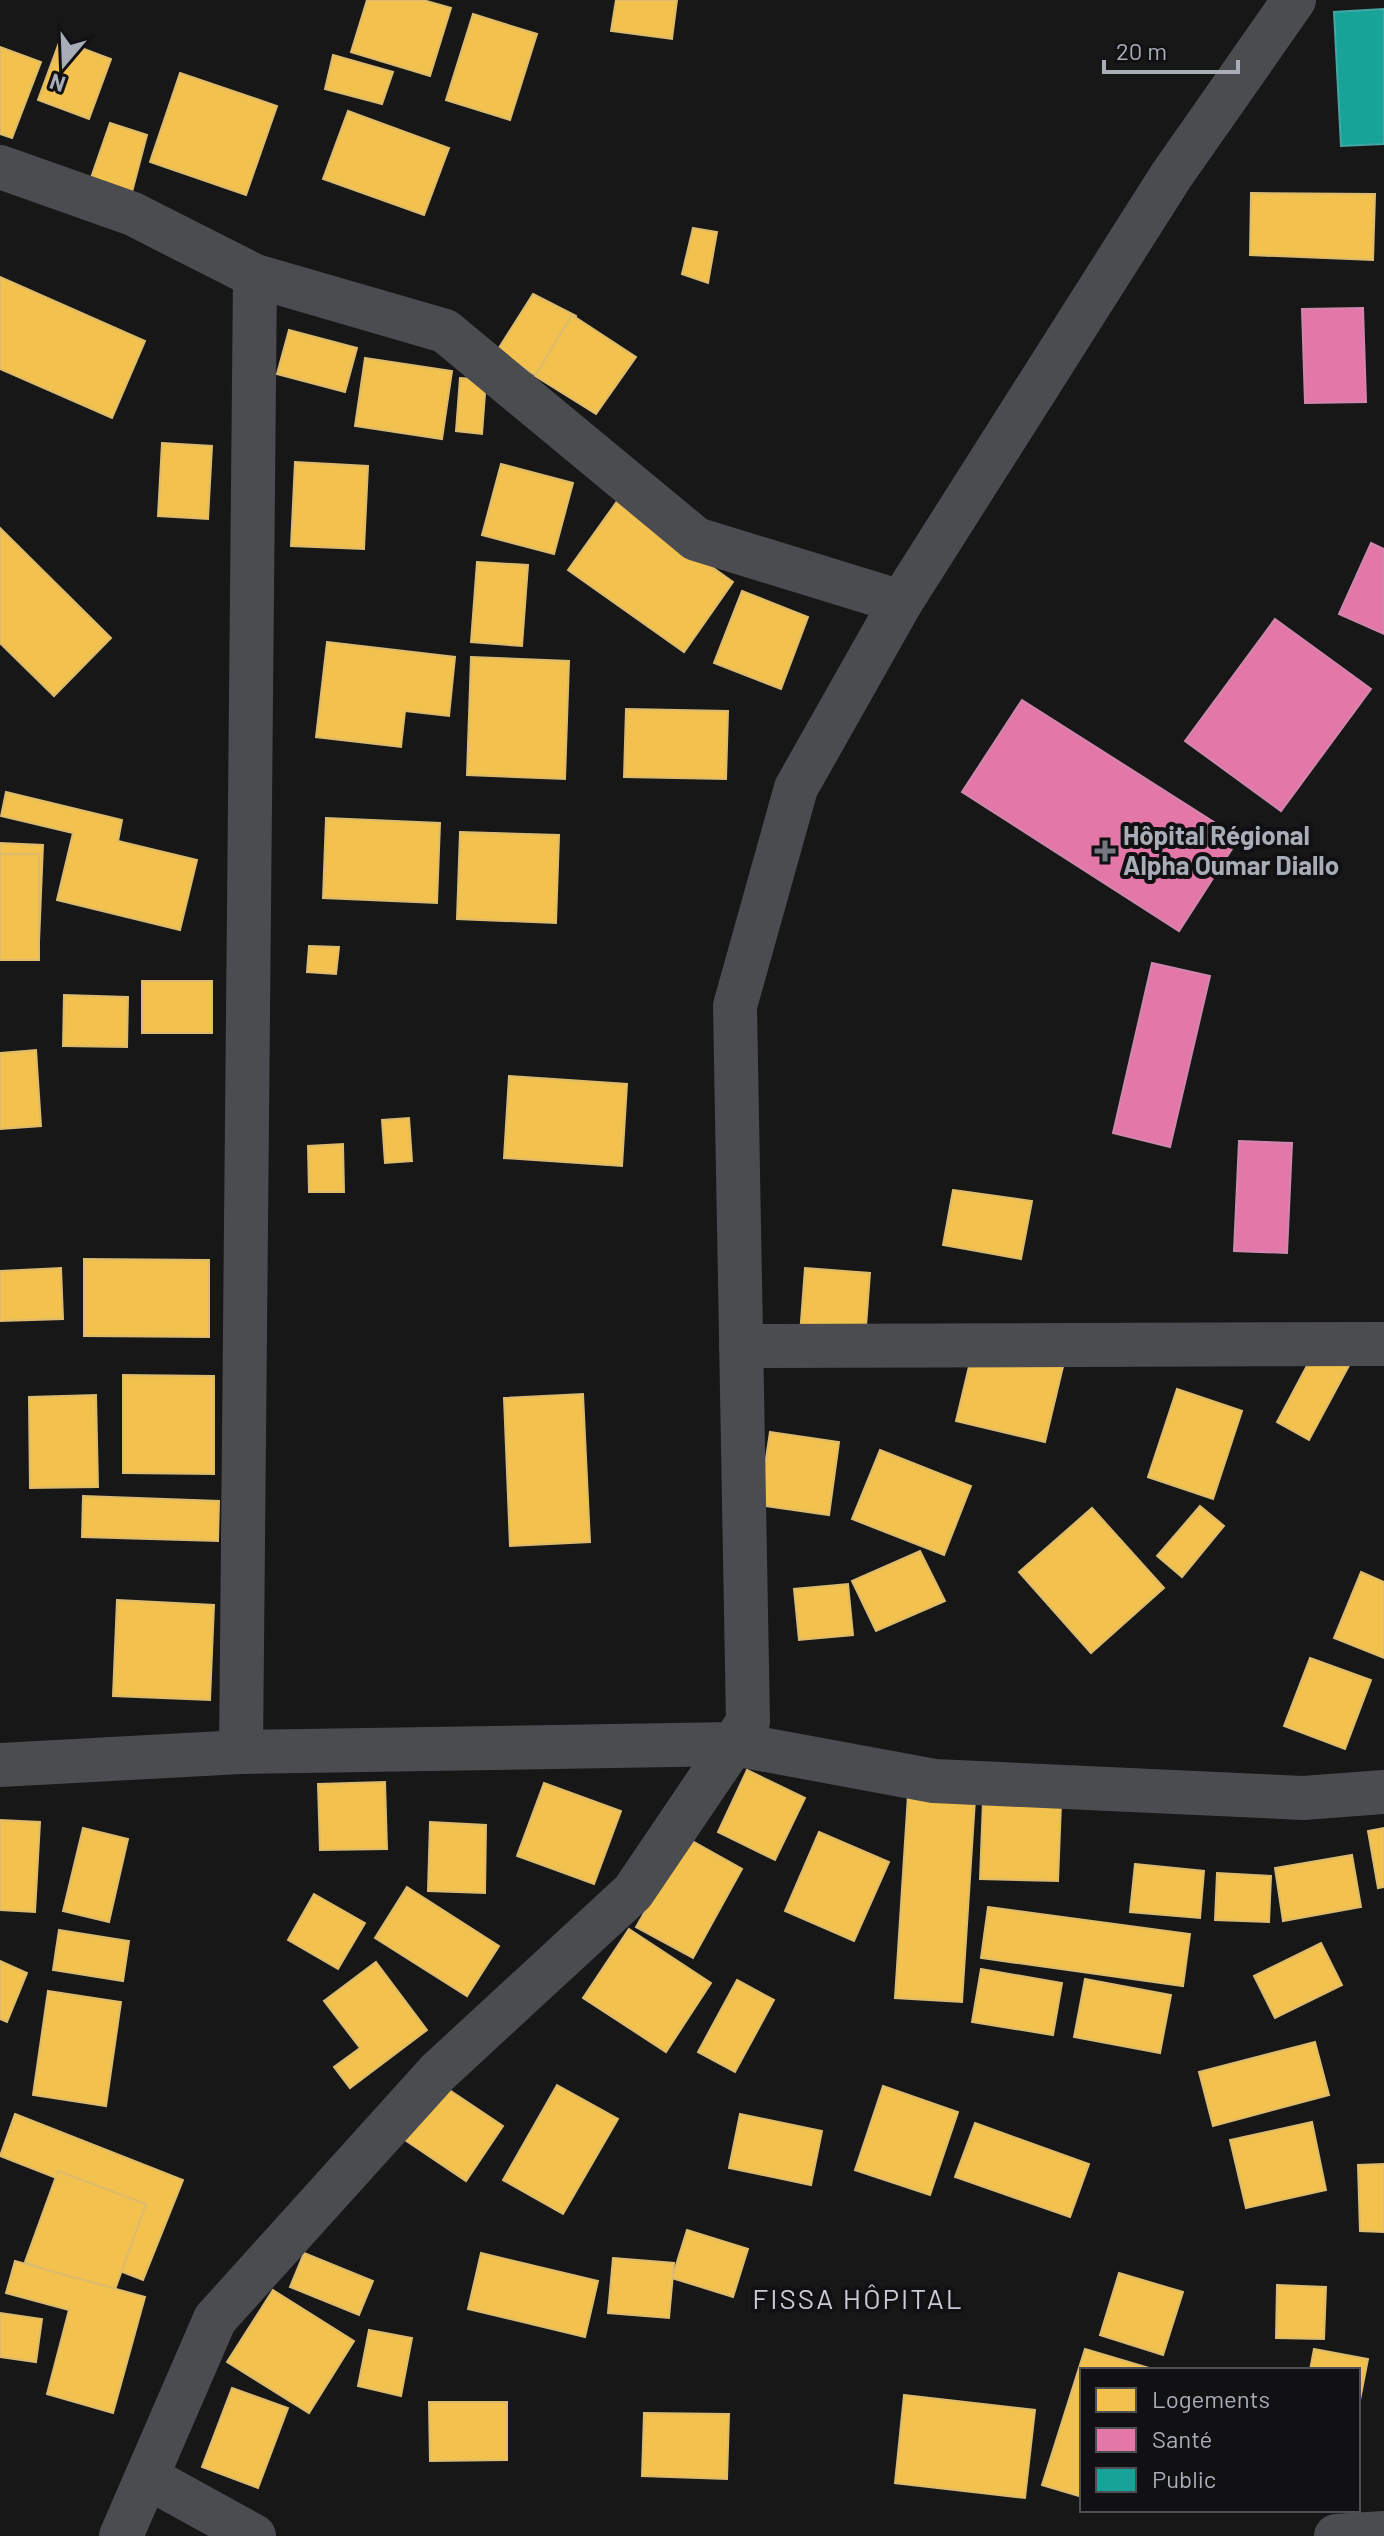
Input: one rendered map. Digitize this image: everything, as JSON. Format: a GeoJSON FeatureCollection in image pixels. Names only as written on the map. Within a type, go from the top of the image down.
{"type":"FeatureCollection","features":[{"type":"Feature","properties":{"kind":"street"},"geometry":{"type":"LineString","coordinates":[[121,2536],[215,2319],[438,2072],[633,1892],[748,1722],[735,1006],[796,788],[901,602],[1171,176],[1294,0]]}},
{"type":"Feature","properties":{"kind":"street"},"geometry":{"type":"LineString","coordinates":[[0,167],[133,214],[255,276],[445,331],[696,539],[901,602]]}},
{"type":"Feature","properties":{"kind":"street"},"geometry":{"type":"LineString","coordinates":[[241,1752],[255,276]]}},
{"type":"Feature","properties":{"kind":"street"},"geometry":{"type":"LineString","coordinates":[[741,1346],[1384,1344]]}},
{"type":"Feature","properties":{"kind":"street"},"geometry":{"type":"LineString","coordinates":[[0,1765],[241,1752],[734,1744],[934,1781],[1303,1798],[1384,1792]]}},
{"type":"Feature","properties":{"kind":"street"},"geometry":{"type":"LineString","coordinates":[[147,2477],[254,2536]]}},
{"type":"Feature","properties":{"kind":"street"},"geometry":{"type":"LineString","coordinates":[[1336,2536],[1384,2533]]}},
{"type":"Feature","properties":{"kind":"building: Logements"},"geometry":{"type":"Polygon","coordinates":[[[367,0],[423,0],[451,8],[430,76],[351,52],[367,0]]]}},
{"type":"Feature","properties":{"kind":"building: Logements"},"geometry":{"type":"Polygon","coordinates":[[[616,0],[677,0],[672,39],[611,31],[616,0]]]}},
{"type":"Feature","properties":{"kind":"building: Logements"},"geometry":{"type":"Polygon","coordinates":[[[473,14],[537,34],[510,120],[446,100],[473,14]]]}},
{"type":"Feature","properties":{"kind":"building: Logements"},"geometry":{"type":"Polygon","coordinates":[[[60,40],[111,59],[89,119],[38,100],[60,40]]]}},
{"type":"Feature","properties":{"kind":"building: Logements"},"geometry":{"type":"Polygon","coordinates":[[[0,47],[41,62],[12,138],[0,134],[0,47]]]}},
{"type":"Feature","properties":{"kind":"building: Logements"},"geometry":{"type":"Polygon","coordinates":[[[333,55],[393,72],[382,104],[325,89],[333,55]]]}},
{"type":"Feature","properties":{"kind":"building: Logements"},"geometry":{"type":"Polygon","coordinates":[[[180,73],[277,106],[246,195],[150,162],[180,73]]]}},
{"type":"Feature","properties":{"kind":"building: Logements"},"geometry":{"type":"Polygon","coordinates":[[[348,111],[449,148],[424,215],[323,179],[348,111]]]}},
{"type":"Feature","properties":{"kind":"building: Logements"},"geometry":{"type":"Polygon","coordinates":[[[110,123],[147,135],[132,192],[91,178],[110,123]]]}},
{"type":"Feature","properties":{"kind":"building: Logements"},"geometry":{"type":"Polygon","coordinates":[[[1251,193],[1375,194],[1373,260],[1250,255],[1251,193]]]}},
{"type":"Feature","properties":{"kind":"building: Logements"},"geometry":{"type":"Polygon","coordinates":[[[693,228],[717,232],[708,283],[682,274],[693,228]]]}},
{"type":"Feature","properties":{"kind":"building: Logements"},"geometry":{"type":"Polygon","coordinates":[[[0,277],[145,341],[112,418],[0,369],[0,277]]]}},
{"type":"Feature","properties":{"kind":"building: Logements"},"geometry":{"type":"Polygon","coordinates":[[[533,294],[576,316],[538,377],[497,351],[533,294]]]}},
{"type":"Feature","properties":{"kind":"building: Logements"},"geometry":{"type":"Polygon","coordinates":[[[572,315],[636,357],[596,414],[535,376],[572,315]]]}},
{"type":"Feature","properties":{"kind":"building: Logements"},"geometry":{"type":"Polygon","coordinates":[[[289,330],[357,348],[345,392],[277,374],[289,330]]]}},
{"type":"Feature","properties":{"kind":"building: Logements"},"geometry":{"type":"Polygon","coordinates":[[[365,358],[452,371],[442,439],[355,426],[365,358]]]}},
{"type":"Feature","properties":{"kind":"building: Logements"},"geometry":{"type":"Polygon","coordinates":[[[460,378],[486,380],[482,434],[456,431],[460,378]]]}},
{"type":"Feature","properties":{"kind":"building: Logements"},"geometry":{"type":"Polygon","coordinates":[[[162,443],[212,446],[208,519],[158,516],[162,443]]]}},
{"type":"Feature","properties":{"kind":"building: Logements"},"geometry":{"type":"Polygon","coordinates":[[[295,462],[368,466],[364,549],[291,546],[295,462]]]}},
{"type":"Feature","properties":{"kind":"building: Logements"},"geometry":{"type":"Polygon","coordinates":[[[501,464],[573,483],[554,554],[482,535],[501,464]]]}},
{"type":"Feature","properties":{"kind":"building: Logements"},"geometry":{"type":"Polygon","coordinates":[[[618,500],[733,582],[684,652],[568,570],[618,500]]]}},
{"type":"Feature","properties":{"kind":"building: Logements"},"geometry":{"type":"Polygon","coordinates":[[[0,528],[111,638],[54,696],[0,643],[0,528]]]}},
{"type":"Feature","properties":{"kind":"building: Logements"},"geometry":{"type":"Polygon","coordinates":[[[477,562],[528,565],[522,646],[471,642],[477,562]]]}},
{"type":"Feature","properties":{"kind":"building: Logements"},"geometry":{"type":"Polygon","coordinates":[[[742,591],[808,617],[781,689],[714,663],[742,591]]]}},
{"type":"Feature","properties":{"kind":"building: Logements"},"geometry":{"type":"Polygon","coordinates":[[[327,642],[455,657],[449,716],[405,711],[401,747],[316,737],[327,642]]]}},
{"type":"Feature","properties":{"kind":"building: Logements"},"geometry":{"type":"Polygon","coordinates":[[[471,657],[569,661],[565,779],[467,775],[471,657]]]}},
{"type":"Feature","properties":{"kind":"building: Logements"},"geometry":{"type":"Polygon","coordinates":[[[626,709],[728,711],[726,779],[624,777],[626,709]]]}},
{"type":"Feature","properties":{"kind":"building: Logements"},"geometry":{"type":"Polygon","coordinates":[[[6,792],[122,820],[118,841],[197,860],[180,930],[57,900],[73,833],[1,816],[6,792]]]}},
{"type":"Feature","properties":{"kind":"building: Logements"},"geometry":{"type":"Polygon","coordinates":[[[326,818],[440,823],[437,903],[323,898],[326,818]]]}},
{"type":"Feature","properties":{"kind":"building: Logements"},"geometry":{"type":"Polygon","coordinates":[[[460,832],[559,835],[556,923],[457,919],[460,832]]]}},
{"type":"Feature","properties":{"kind":"building: Logements"},"geometry":{"type":"Polygon","coordinates":[[[0,843],[43,845],[39,942],[0,940],[0,843]]]}},
{"type":"Feature","properties":{"kind":"building: Logements"},"geometry":{"type":"Polygon","coordinates":[[[0,854],[39,854],[39,960],[0,960],[0,854]]]}},
{"type":"Feature","properties":{"kind":"building: Logements"},"geometry":{"type":"Polygon","coordinates":[[[309,946],[339,947],[336,974],[307,972],[309,946]]]}},
{"type":"Feature","properties":{"kind":"building: Logements"},"geometry":{"type":"Polygon","coordinates":[[[142,981],[212,981],[212,1033],[142,1033],[142,981]]]}},
{"type":"Feature","properties":{"kind":"building: Logements"},"geometry":{"type":"Polygon","coordinates":[[[64,995],[128,997],[127,1047],[63,1046],[64,995]]]}},
{"type":"Feature","properties":{"kind":"building: Logements"},"geometry":{"type":"Polygon","coordinates":[[[36,1050],[41,1126],[0,1129],[0,1053],[36,1050]]]}},
{"type":"Feature","properties":{"kind":"building: Logements"},"geometry":{"type":"Polygon","coordinates":[[[509,1076],[627,1084],[622,1166],[504,1158],[509,1076]]]}},
{"type":"Feature","properties":{"kind":"building: Logements"},"geometry":{"type":"Polygon","coordinates":[[[409,1118],[412,1161],[385,1163],[382,1120],[409,1118]]]}},
{"type":"Feature","properties":{"kind":"building: Logements"},"geometry":{"type":"Polygon","coordinates":[[[343,1144],[344,1192],[309,1192],[308,1146],[343,1144]]]}},
{"type":"Feature","properties":{"kind":"building: Logements"},"geometry":{"type":"Polygon","coordinates":[[[953,1190],[1032,1201],[1021,1259],[943,1245],[953,1190]]]}},
{"type":"Feature","properties":{"kind":"building: Logements"},"geometry":{"type":"Polygon","coordinates":[[[84,1259],[209,1260],[209,1337],[84,1336],[84,1259]]]}},
{"type":"Feature","properties":{"kind":"building: Logements"},"geometry":{"type":"Polygon","coordinates":[[[61,1268],[63,1319],[0,1321],[0,1271],[61,1268]]]}},
{"type":"Feature","properties":{"kind":"building: Logements"},"geometry":{"type":"Polygon","coordinates":[[[805,1268],[870,1273],[864,1353],[799,1348],[805,1268]]]}},
{"type":"Feature","properties":{"kind":"building: Logements"},"geometry":{"type":"Polygon","coordinates":[[[977,1333],[1066,1354],[1045,1442],[956,1421],[977,1333]]]}},
{"type":"Feature","properties":{"kind":"building: Logements"},"geometry":{"type":"Polygon","coordinates":[[[1319,1343],[1352,1360],[1309,1440],[1277,1422],[1319,1343]]]}},
{"type":"Feature","properties":{"kind":"building: Logements"},"geometry":{"type":"Polygon","coordinates":[[[123,1375],[214,1376],[214,1474],[123,1473],[123,1375]]]}},
{"type":"Feature","properties":{"kind":"building: Logements"},"geometry":{"type":"Polygon","coordinates":[[[1177,1389],[1242,1411],[1213,1499],[1148,1477],[1177,1389]]]}},
{"type":"Feature","properties":{"kind":"building: Logements"},"geometry":{"type":"Polygon","coordinates":[[[583,1394],[590,1542],[510,1546],[504,1398],[583,1394]]]}},
{"type":"Feature","properties":{"kind":"building: Logements"},"geometry":{"type":"Polygon","coordinates":[[[96,1395],[98,1487],[30,1488],[29,1397],[96,1395]]]}},
{"type":"Feature","properties":{"kind":"building: Logements"},"geometry":{"type":"Polygon","coordinates":[[[770,1432],[839,1442],[829,1515],[759,1505],[770,1432]]]}},
{"type":"Feature","properties":{"kind":"building: Logements"},"geometry":{"type":"Polygon","coordinates":[[[880,1450],[971,1486],[944,1555],[852,1519],[880,1450]]]}},
{"type":"Feature","properties":{"kind":"building: Logements"},"geometry":{"type":"Polygon","coordinates":[[[83,1496],[219,1501],[218,1541],[82,1537],[83,1496]]]}},
{"type":"Feature","properties":{"kind":"building: Logements"},"geometry":{"type":"Polygon","coordinates":[[[1200,1506],[1224,1526],[1182,1577],[1157,1556],[1200,1506]]]}},
{"type":"Feature","properties":{"kind":"building: Logements"},"geometry":{"type":"Polygon","coordinates":[[[1092,1508],[1164,1588],[1091,1653],[1019,1572],[1092,1508]]]}},
{"type":"Feature","properties":{"kind":"building: Logements"},"geometry":{"type":"Polygon","coordinates":[[[920,1551],[945,1601],[876,1631],[852,1581],[920,1551]]]}},
{"type":"Feature","properties":{"kind":"building: Logements"},"geometry":{"type":"Polygon","coordinates":[[[1361,1572],[1384,1582],[1384,1658],[1334,1638],[1361,1572]]]}},
{"type":"Feature","properties":{"kind":"building: Logements"},"geometry":{"type":"Polygon","coordinates":[[[848,1584],[853,1635],[799,1640],[794,1589],[848,1584]]]}},
{"type":"Feature","properties":{"kind":"building: Logements"},"geometry":{"type":"Polygon","coordinates":[[[117,1600],[214,1605],[210,1700],[113,1696],[117,1600]]]}},
{"type":"Feature","properties":{"kind":"building: Logements"},"geometry":{"type":"Polygon","coordinates":[[[1310,1658],[1371,1680],[1345,1749],[1284,1726],[1310,1658]]]}},
{"type":"Feature","properties":{"kind":"building: Logements"},"geometry":{"type":"Polygon","coordinates":[[[747,1770],[805,1798],[775,1860],[718,1832],[747,1770]]]}},
{"type":"Feature","properties":{"kind":"building: Logements"},"geometry":{"type":"Polygon","coordinates":[[[385,1782],[387,1849],[320,1850],[318,1784],[385,1782]]]}},
{"type":"Feature","properties":{"kind":"building: Logements"},"geometry":{"type":"Polygon","coordinates":[[[544,1783],[621,1811],[594,1884],[517,1856],[544,1783]]]}},
{"type":"Feature","properties":{"kind":"building: Logements"},"geometry":{"type":"Polygon","coordinates":[[[908,1795],[975,1800],[962,2002],[895,1998],[908,1795]]]}},
{"type":"Feature","properties":{"kind":"building: Logements"},"geometry":{"type":"Polygon","coordinates":[[[983,1801],[1061,1804],[1058,1881],[980,1879],[983,1801]]]}},
{"type":"Feature","properties":{"kind":"building: Logements"},"geometry":{"type":"Polygon","coordinates":[[[0,1820],[40,1822],[35,1912],[0,1910],[0,1820]]]}},
{"type":"Feature","properties":{"kind":"building: Logements"},"geometry":{"type":"Polygon","coordinates":[[[430,1822],[486,1825],[485,1893],[428,1891],[430,1822]]]}},
{"type":"Feature","properties":{"kind":"building: Logements"},"geometry":{"type":"Polygon","coordinates":[[[83,1828],[128,1839],[109,1922],[63,1911],[83,1828]]]}},
{"type":"Feature","properties":{"kind":"building: Logements"},"geometry":{"type":"Polygon","coordinates":[[[1384,1828],[1384,1887],[1378,1888],[1368,1831],[1384,1828]]]}},
{"type":"Feature","properties":{"kind":"building: Logements"},"geometry":{"type":"Polygon","coordinates":[[[819,1832],[889,1862],[854,1941],[785,1911],[819,1832]]]}},
{"type":"Feature","properties":{"kind":"building: Logements"},"geometry":{"type":"Polygon","coordinates":[[[687,1838],[742,1869],[693,1958],[636,1927],[687,1838]]]}},
{"type":"Feature","properties":{"kind":"building: Logements"},"geometry":{"type":"Polygon","coordinates":[[[1352,1855],[1361,1907],[1283,1921],[1275,1868],[1352,1855]]]}},
{"type":"Feature","properties":{"kind":"building: Logements"},"geometry":{"type":"Polygon","coordinates":[[[1135,1864],[1204,1871],[1200,1918],[1130,1912],[1135,1864]]]}},
{"type":"Feature","properties":{"kind":"building: Logements"},"geometry":{"type":"Polygon","coordinates":[[[1217,1873],[1271,1876],[1269,1922],[1215,1920],[1217,1873]]]}},
{"type":"Feature","properties":{"kind":"building: Logements"},"geometry":{"type":"Polygon","coordinates":[[[407,1887],[499,1946],[467,1996],[375,1938],[407,1887]]]}},
{"type":"Feature","properties":{"kind":"building: Logements"},"geometry":{"type":"Polygon","coordinates":[[[314,1894],[365,1923],[338,1969],[288,1940],[314,1894]]]}},
{"type":"Feature","properties":{"kind":"building: Logements"},"geometry":{"type":"Polygon","coordinates":[[[988,1907],[1190,1934],[1183,1986],[981,1958],[988,1907]]]}},
{"type":"Feature","properties":{"kind":"building: Logements"},"geometry":{"type":"Polygon","coordinates":[[[629,1929],[711,1983],[666,2052],[583,1998],[629,1929]]]}},
{"type":"Feature","properties":{"kind":"building: Logements"},"geometry":{"type":"Polygon","coordinates":[[[59,1930],[129,1941],[123,1981],[53,1970],[59,1930]]]}},
{"type":"Feature","properties":{"kind":"building: Logements"},"geometry":{"type":"Polygon","coordinates":[[[1321,1943],[1342,1985],[1275,2018],[1254,1976],[1321,1943]]]}},
{"type":"Feature","properties":{"kind":"building: Logements"},"geometry":{"type":"Polygon","coordinates":[[[0,1961],[27,1973],[7,2022],[0,2019],[0,1961]]]}},
{"type":"Feature","properties":{"kind":"building: Logements"},"geometry":{"type":"Polygon","coordinates":[[[376,1962],[427,2030],[350,2088],[334,2067],[360,2048],[324,2001],[376,1962]]]}},
{"type":"Feature","properties":{"kind":"building: Logements"},"geometry":{"type":"Polygon","coordinates":[[[981,1969],[1062,1983],[1053,2035],[972,2022],[981,1969]]]}},
{"type":"Feature","properties":{"kind":"building: Logements"},"geometry":{"type":"Polygon","coordinates":[[[1085,1979],[1171,1995],[1160,2053],[1074,2037],[1085,1979]]]}},
{"type":"Feature","properties":{"kind":"building: Logements"},"geometry":{"type":"Polygon","coordinates":[[[737,1980],[774,2000],[735,2072],[698,2052],[737,1980]]]}},
{"type":"Feature","properties":{"kind":"building: Logements"},"geometry":{"type":"Polygon","coordinates":[[[48,1991],[121,2002],[106,2106],[33,2095],[48,1991]]]}},
{"type":"Feature","properties":{"kind":"building: Logements"},"geometry":{"type":"Polygon","coordinates":[[[1315,2042],[1329,2095],[1213,2126],[1199,2072],[1315,2042]]]}},
{"type":"Feature","properties":{"kind":"building: Logements"},"geometry":{"type":"Polygon","coordinates":[[[439,2083],[503,2126],[466,2181],[402,2138],[439,2083]]]}},
{"type":"Feature","properties":{"kind":"building: Logements"},"geometry":{"type":"Polygon","coordinates":[[[557,2085],[618,2119],[563,2214],[503,2180],[557,2085]]]}},
{"type":"Feature","properties":{"kind":"building: Logements"},"geometry":{"type":"Polygon","coordinates":[[[883,2086],[958,2112],[930,2195],[855,2170],[883,2086]]]}},
{"type":"Feature","properties":{"kind":"building: Logements"},"geometry":{"type":"Polygon","coordinates":[[[15,2114],[183,2180],[143,2280],[37,2239],[59,2179],[0,2156],[15,2114]]]}},
{"type":"Feature","properties":{"kind":"building: Logements"},"geometry":{"type":"Polygon","coordinates":[[[740,2114],[822,2131],[811,2185],[729,2168],[740,2114]]]}},
{"type":"Feature","properties":{"kind":"building: Logements"},"geometry":{"type":"Polygon","coordinates":[[[1312,2122],[1326,2190],[1246,2208],[1230,2140],[1312,2122]]]}},
{"type":"Feature","properties":{"kind":"building: Logements"},"geometry":{"type":"Polygon","coordinates":[[[975,2123],[1089,2164],[1070,2217],[955,2177],[975,2123]]]}},
{"type":"Feature","properties":{"kind":"building: Logements"},"geometry":{"type":"Polygon","coordinates":[[[1384,2164],[1384,2232],[1360,2231],[1358,2165],[1384,2164]]]}},
{"type":"Feature","properties":{"kind":"building: Logements"},"geometry":{"type":"Polygon","coordinates":[[[58,2171],[146,2204],[113,2295],[25,2262],[58,2171]]]}},
{"type":"Feature","properties":{"kind":"building: Logements"},"geometry":{"type":"Polygon","coordinates":[[[687,2230],[748,2249],[733,2297],[672,2278],[687,2230]]]}},
{"type":"Feature","properties":{"kind":"building: Logements"},"geometry":{"type":"Polygon","coordinates":[[[304,2253],[373,2281],[359,2315],[290,2287],[304,2253]]]}},
{"type":"Feature","properties":{"kind":"building: Logements"},"geometry":{"type":"Polygon","coordinates":[[[481,2253],[598,2281],[585,2337],[468,2309],[481,2253]]]}},
{"type":"Feature","properties":{"kind":"building: Logements"},"geometry":{"type":"Polygon","coordinates":[[[613,2258],[674,2263],[669,2318],[608,2313],[613,2258]]]}},
{"type":"Feature","properties":{"kind":"building: Logements"},"geometry":{"type":"Polygon","coordinates":[[[15,2261],[145,2297],[113,2413],[47,2394],[69,2310],[6,2293],[15,2261]]]}},
{"type":"Feature","properties":{"kind":"building: Logements"},"geometry":{"type":"Polygon","coordinates":[[[1119,2273],[1183,2292],[1163,2355],[1100,2335],[1119,2273]]]}},
{"type":"Feature","properties":{"kind":"building: Logements"},"geometry":{"type":"Polygon","coordinates":[[[1277,2285],[1326,2287],[1324,2339],[1276,2338],[1277,2285]]]}},
{"type":"Feature","properties":{"kind":"building: Logements"},"geometry":{"type":"Polygon","coordinates":[[[273,2290],[354,2341],[309,2413],[227,2362],[273,2290]]]}},
{"type":"Feature","properties":{"kind":"building: Logements"},"geometry":{"type":"Polygon","coordinates":[[[0,2313],[42,2319],[36,2362],[0,2357],[0,2313]]]}},
{"type":"Feature","properties":{"kind":"building: Logements"},"geometry":{"type":"Polygon","coordinates":[[[369,2330],[412,2338],[401,2396],[358,2386],[369,2330]]]}},
{"type":"Feature","properties":{"kind":"building: Logements"},"geometry":{"type":"Polygon","coordinates":[[[1085,2349],[1149,2368],[1080,2368],[1080,2496],[1042,2485],[1085,2349]]]}},
{"type":"Feature","properties":{"kind":"building: Logements"},"geometry":{"type":"Polygon","coordinates":[[[1314,2349],[1368,2359],[1360,2400],[1360,2368],[1310,2368],[1314,2349]]]}},
{"type":"Feature","properties":{"kind":"building: Logements"},"geometry":{"type":"Polygon","coordinates":[[[232,2388],[288,2408],[258,2488],[202,2467],[232,2388]]]}},
{"type":"Feature","properties":{"kind":"building: Logements"},"geometry":{"type":"Polygon","coordinates":[[[904,2395],[1035,2410],[1025,2498],[895,2483],[904,2395]]]}},
{"type":"Feature","properties":{"kind":"building: Logements"},"geometry":{"type":"Polygon","coordinates":[[[429,2402],[507,2402],[507,2460],[430,2461],[429,2402]]]}},
{"type":"Feature","properties":{"kind":"building: Logements"},"geometry":{"type":"Polygon","coordinates":[[[644,2413],[729,2414],[727,2479],[642,2476],[644,2413]]]}},
{"type":"Feature","properties":{"kind":"building: Santé"},"geometry":{"type":"Polygon","coordinates":[[[1363,308],[1366,402],[1305,403],[1302,309],[1363,308]]]}},
{"type":"Feature","properties":{"kind":"building: Santé"},"geometry":{"type":"Polygon","coordinates":[[[1371,543],[1384,549],[1384,634],[1339,614],[1371,543]]]}},
{"type":"Feature","properties":{"kind":"building: Santé"},"geometry":{"type":"Polygon","coordinates":[[[1275,619],[1371,689],[1281,811],[1185,741],[1275,619]]]}},
{"type":"Feature","properties":{"kind":"building: Santé"},"geometry":{"type":"Polygon","coordinates":[[[1022,700],[1239,838],[1179,931],[962,792],[1022,700]]]}},
{"type":"Feature","properties":{"kind":"building: Santé"},"geometry":{"type":"Polygon","coordinates":[[[1152,963],[1210,976],[1170,1147],[1113,1133],[1152,963]]]}},
{"type":"Feature","properties":{"kind":"building: Santé"},"geometry":{"type":"Polygon","coordinates":[[[1239,1141],[1292,1143],[1287,1253],[1234,1251],[1239,1141]]]}},
{"type":"Feature","properties":{"kind":"building: Public"},"geometry":{"type":"Polygon","coordinates":[[[1384,9],[1384,144],[1341,146],[1334,12],[1384,9]]]}},
{"type":"Feature","properties":{"kind":"place","name":"Hôpital Régional Alpha Oumar Diallo"},"geometry":{"type":"Point","coordinates":[1105,851]}},
{"type":"Feature","properties":{"kind":"district","name":"FISSA HÔPITAL"},"geometry":{"type":"Point","coordinates":[858,2299]}}]}
